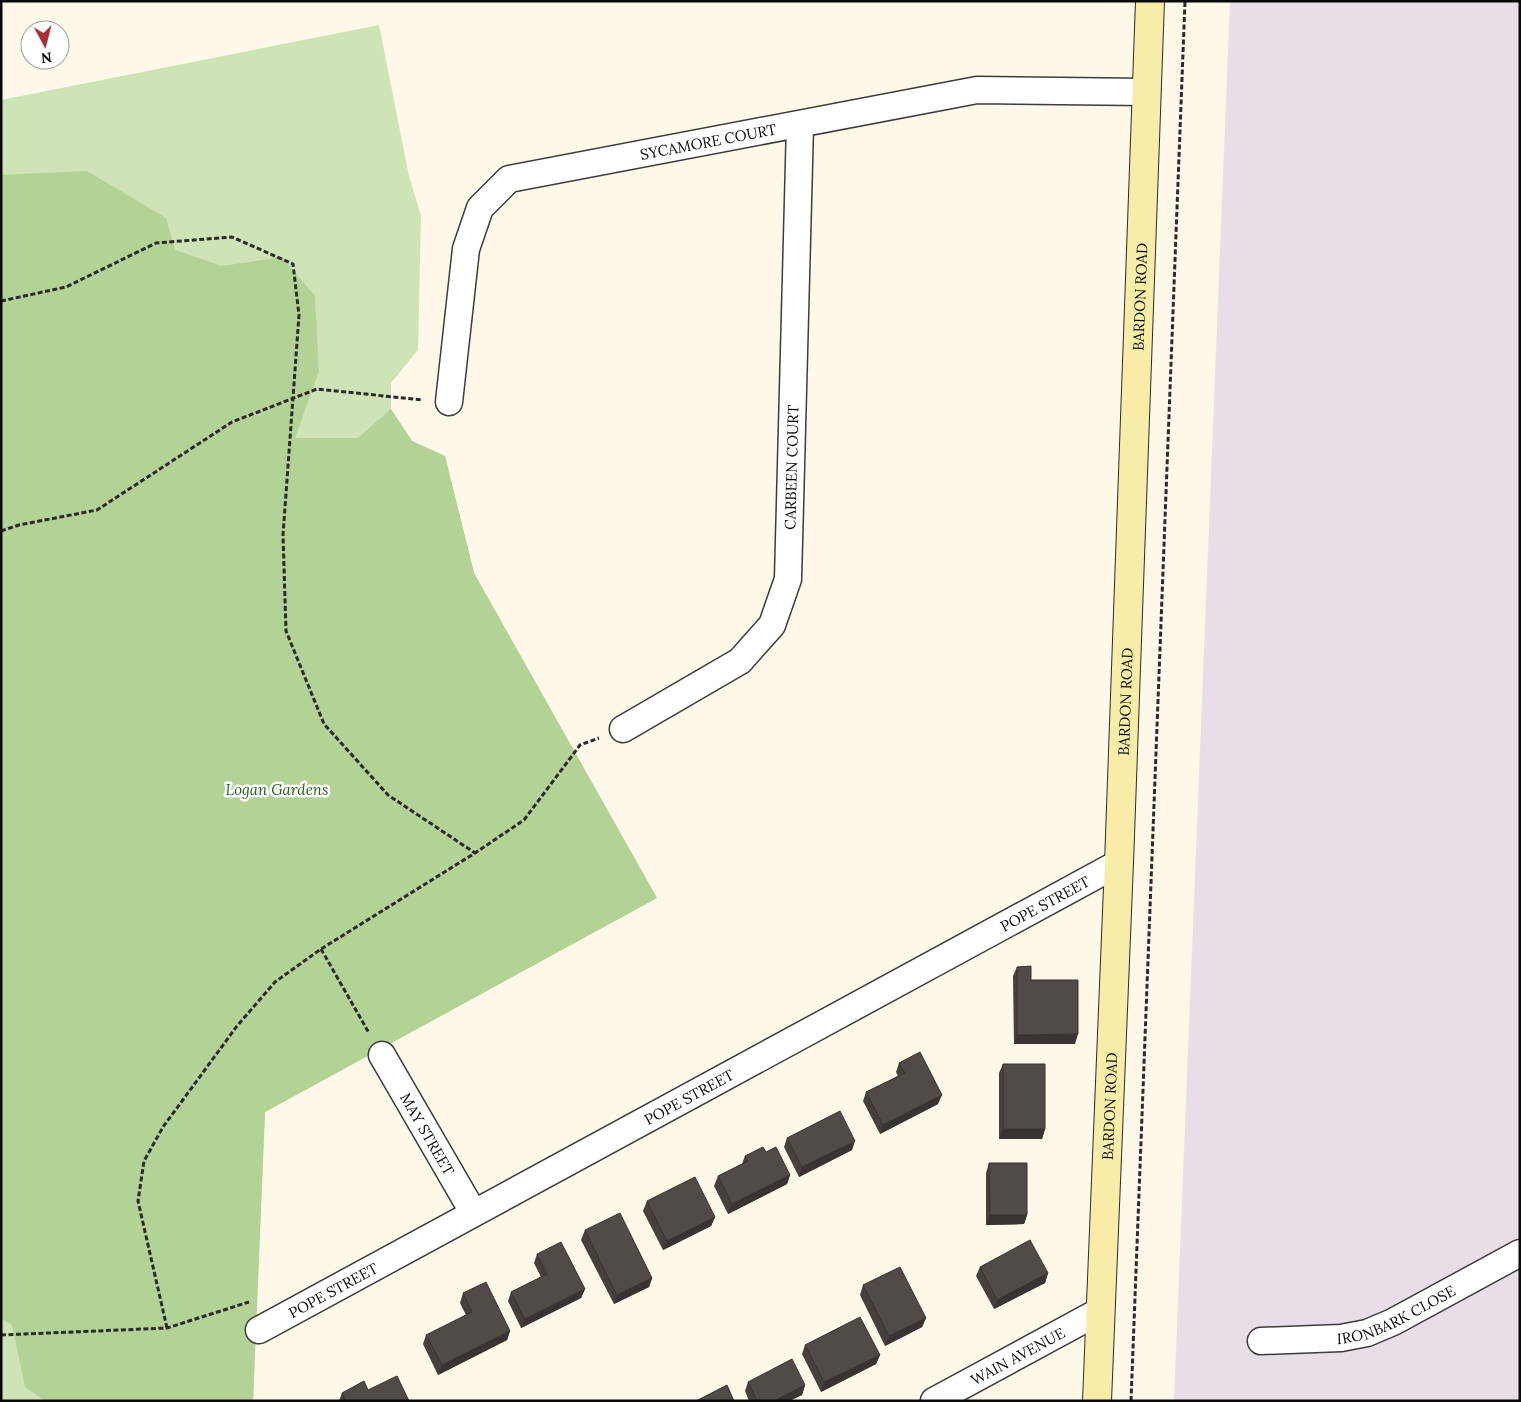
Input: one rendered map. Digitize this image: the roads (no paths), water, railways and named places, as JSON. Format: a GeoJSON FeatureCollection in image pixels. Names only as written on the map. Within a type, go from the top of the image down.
{"type":"FeatureCollection","features":[{"type":"Feature","properties":{"kind":"street","name":"BARDON ROAD"},"geometry":{"type":"LineString","coordinates":[[1097,1401],[1119,864],[1150,1]]}},
{"type":"Feature","properties":{"kind":"street","name":"SYCAMORE COURT"},"geometry":{"type":"LineString","coordinates":[[448,402],[466,249],[480,208],[509,179],[977,90],[1146,92]]}},
{"type":"Feature","properties":{"kind":"street","name":"CARBEEN COURT"},"geometry":{"type":"LineString","coordinates":[[623,729],[740,661],[772,625],[788,579],[800,125]]}},
{"type":"Feature","properties":{"kind":"street","name":"POPE STREET"},"geometry":{"type":"LineString","coordinates":[[269,1324],[1119,864]]}},
{"type":"Feature","properties":{"kind":"street","name":"MAY STREET"},"geometry":{"type":"LineString","coordinates":[[382,1055],[473,1212]]}},
{"type":"Feature","properties":{"kind":"street","name":"IRONBARK CLOSE"},"geometry":{"type":"LineString","coordinates":[[1261,1341],[1341,1338],[1367,1333],[1393,1322],[1520,1253]]}},
{"type":"Feature","properties":{"kind":"street","name":"WAIN AVENUE"},"geometry":{"type":"LineString","coordinates":[[934,1401],[1100,1311]]}},
{"type":"Feature","properties":{"kind":"park label","name":"Logan Gardens"},"geometry":{"type":"Point","coordinates":[277,789]}}]}
